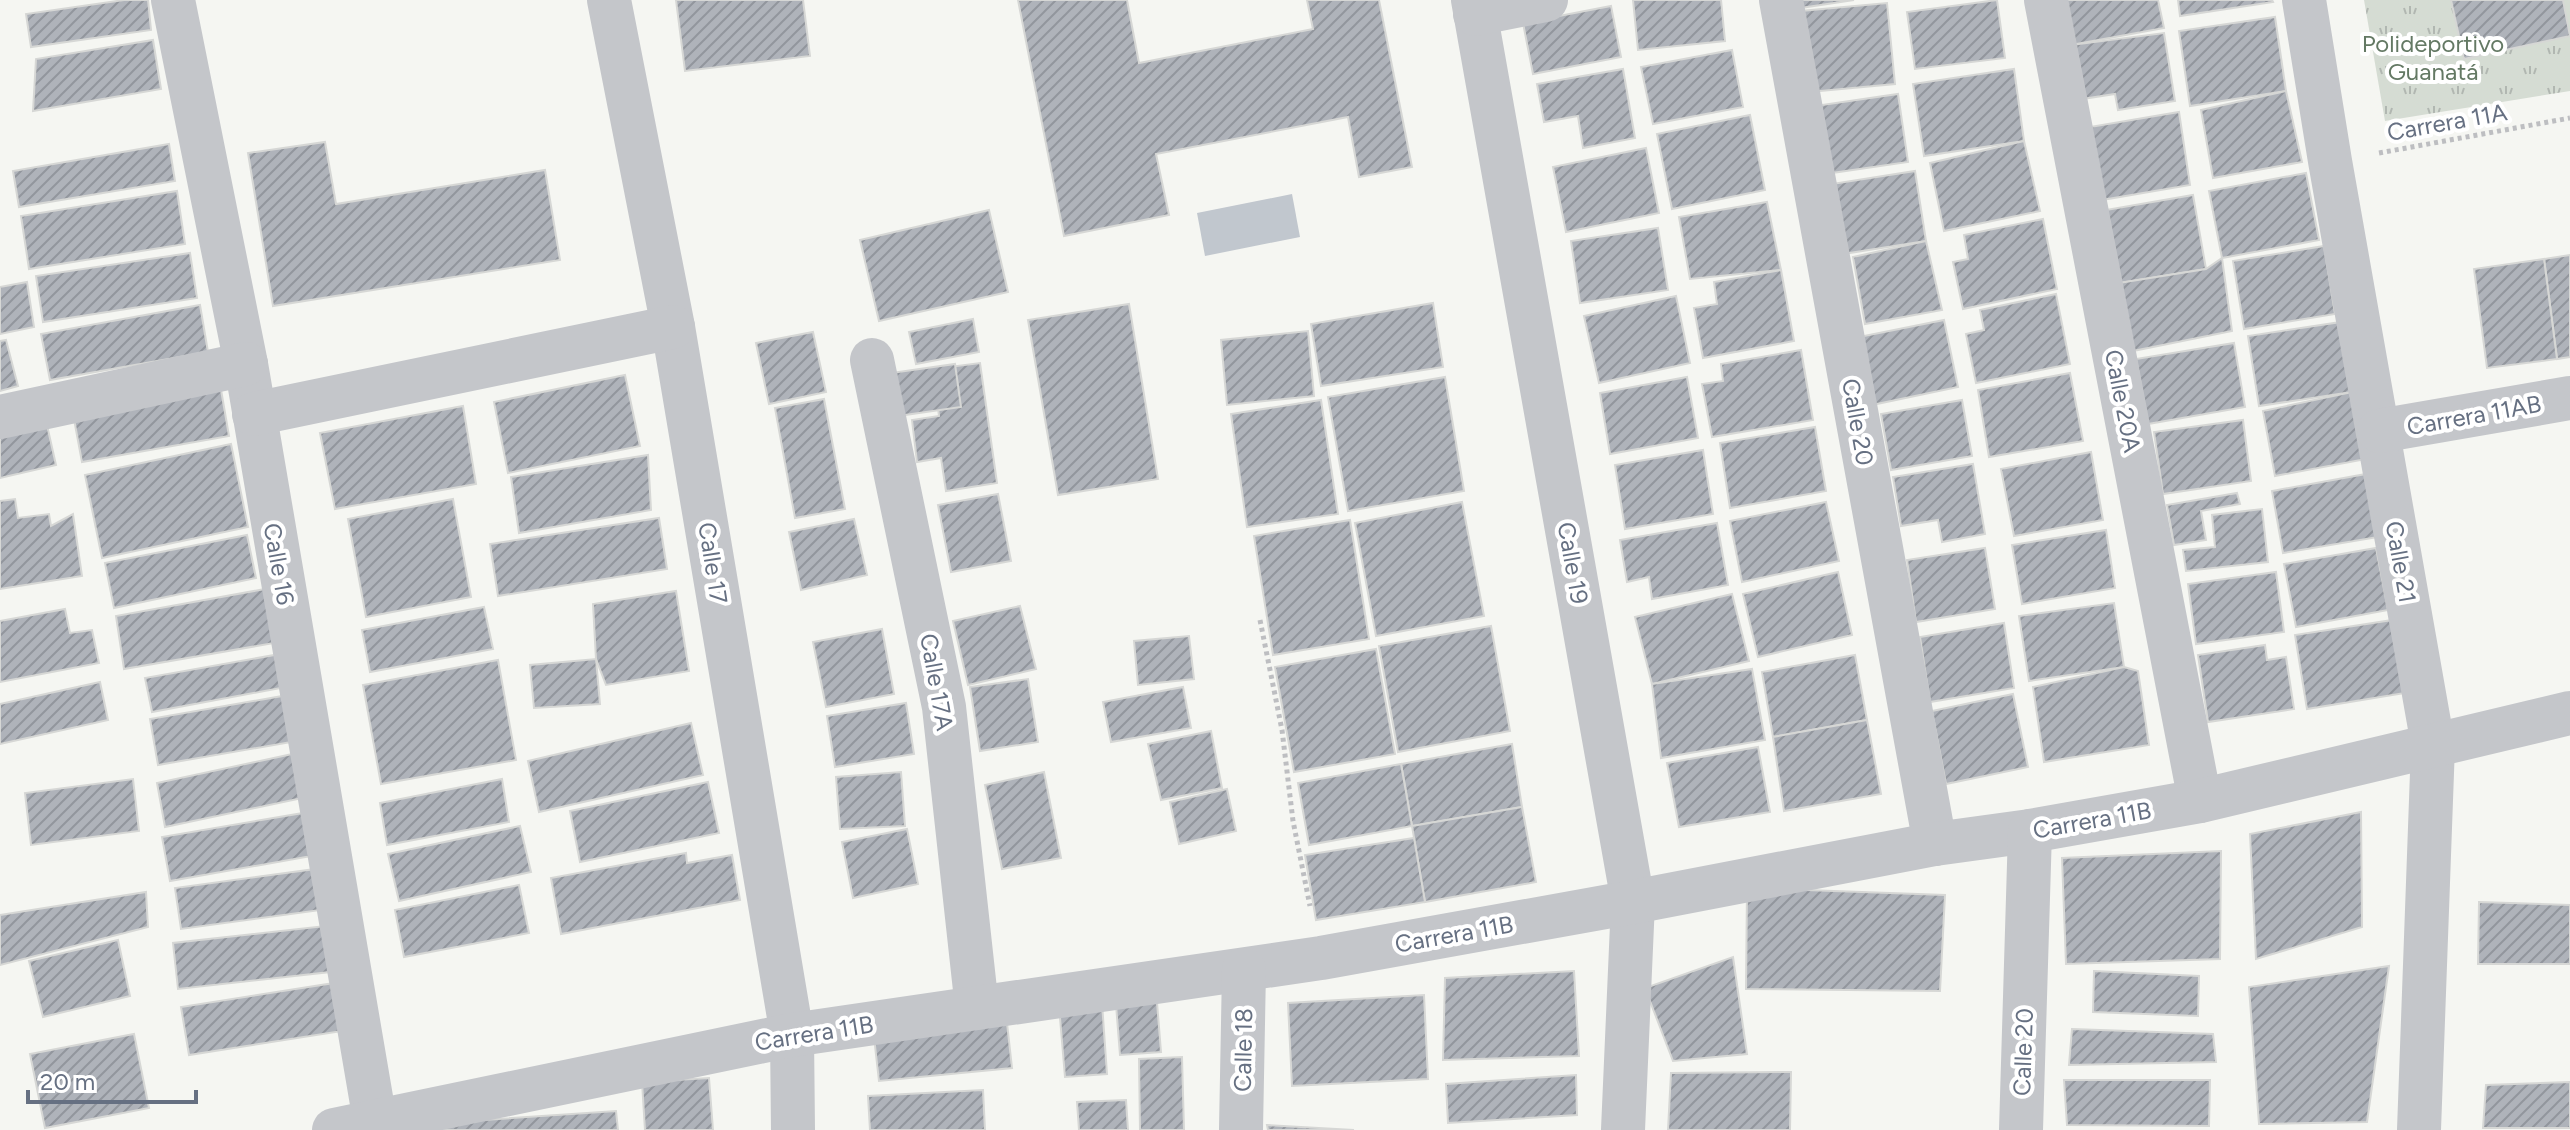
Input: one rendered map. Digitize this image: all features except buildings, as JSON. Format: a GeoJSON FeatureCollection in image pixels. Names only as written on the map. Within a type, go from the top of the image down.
{"type":"FeatureCollection","features":[{"type":"Feature","properties":{"kind":"street","name":"Calle 16"},"geometry":{"type":"LineString","coordinates":[[173,0],[246,364],[361,1127]]}},
{"type":"Feature","properties":{"kind":"street","name":"Calle 17"},"geometry":{"type":"LineString","coordinates":[[609,0],[673,327],[792,1035],[793,1130]]}},
{"type":"Feature","properties":{"kind":"street"},"geometry":{"type":"LineString","coordinates":[[1474,7],[1546,0]]}},
{"type":"Feature","properties":{"kind":"street","name":"Calle 20"},"geometry":{"type":"LineString","coordinates":[[1781,0],[1935,844]]}},
{"type":"Feature","properties":{"kind":"street","name":"Calle 20A"},"geometry":{"type":"LineString","coordinates":[[2046,0],[2200,801]]}},
{"type":"Feature","properties":{"kind":"street","name":"Calle 21"},"geometry":{"type":"LineString","coordinates":[[2304,0],[2433,745],[2419,1130]]}},
{"type":"Feature","properties":{"kind":"street","name":"Calle 19"},"geometry":{"type":"LineString","coordinates":[[1474,7],[1633,902],[1623,1130]]}},
{"type":"Feature","properties":{"kind":"street"},"geometry":{"type":"LineString","coordinates":[[254,414],[673,327]]}},
{"type":"Feature","properties":{"kind":"street","name":"Calle 17A"},"geometry":{"type":"LineString","coordinates":[[872,360],[944,707],[977,1008]]}},
{"type":"Feature","properties":{"kind":"street"},"geometry":{"type":"LineString","coordinates":[[0,417],[246,364]]}},
{"type":"Feature","properties":{"kind":"street","name":"Carrera 11AB"},"geometry":{"type":"LineString","coordinates":[[2379,431],[2570,398]]}},
{"type":"Feature","properties":{"kind":"street","name":"Carrera 11B"},"geometry":{"type":"LineString","coordinates":[[361,1127],[792,1035],[1321,958],[1935,844],[2200,801],[2570,713]]}},
{"type":"Feature","properties":{"kind":"street","name":"Calle 20"},"geometry":{"type":"LineString","coordinates":[[2021,1130],[2030,831]]}},
{"type":"Feature","properties":{"kind":"street","name":"Calle 18"},"geometry":{"type":"LineString","coordinates":[[1241,1130],[1244,970]]}},
{"type":"Feature","properties":{"kind":"path","name":"Carrera 11A"},"geometry":{"type":"LineString","coordinates":[[2330,161],[2570,118]]}},
{"type":"Feature","properties":{"kind":"path"},"geometry":{"type":"LineString","coordinates":[[1260,620],[1282,730],[1293,821],[1321,958]]}},
{"type":"Feature","properties":{"kind":"green space","name":"Polideportivo Guanatá"},"geometry":{"type":"Polygon","coordinates":[[[2364,0],[2570,0],[2570,91],[2385,121],[2364,0]]]}},
{"type":"Feature","properties":{"kind":"shaded area"},"geometry":{"type":"Polygon","coordinates":[[[1292,194],[1300,237],[1205,256],[1197,213],[1292,194]]]}}]}
